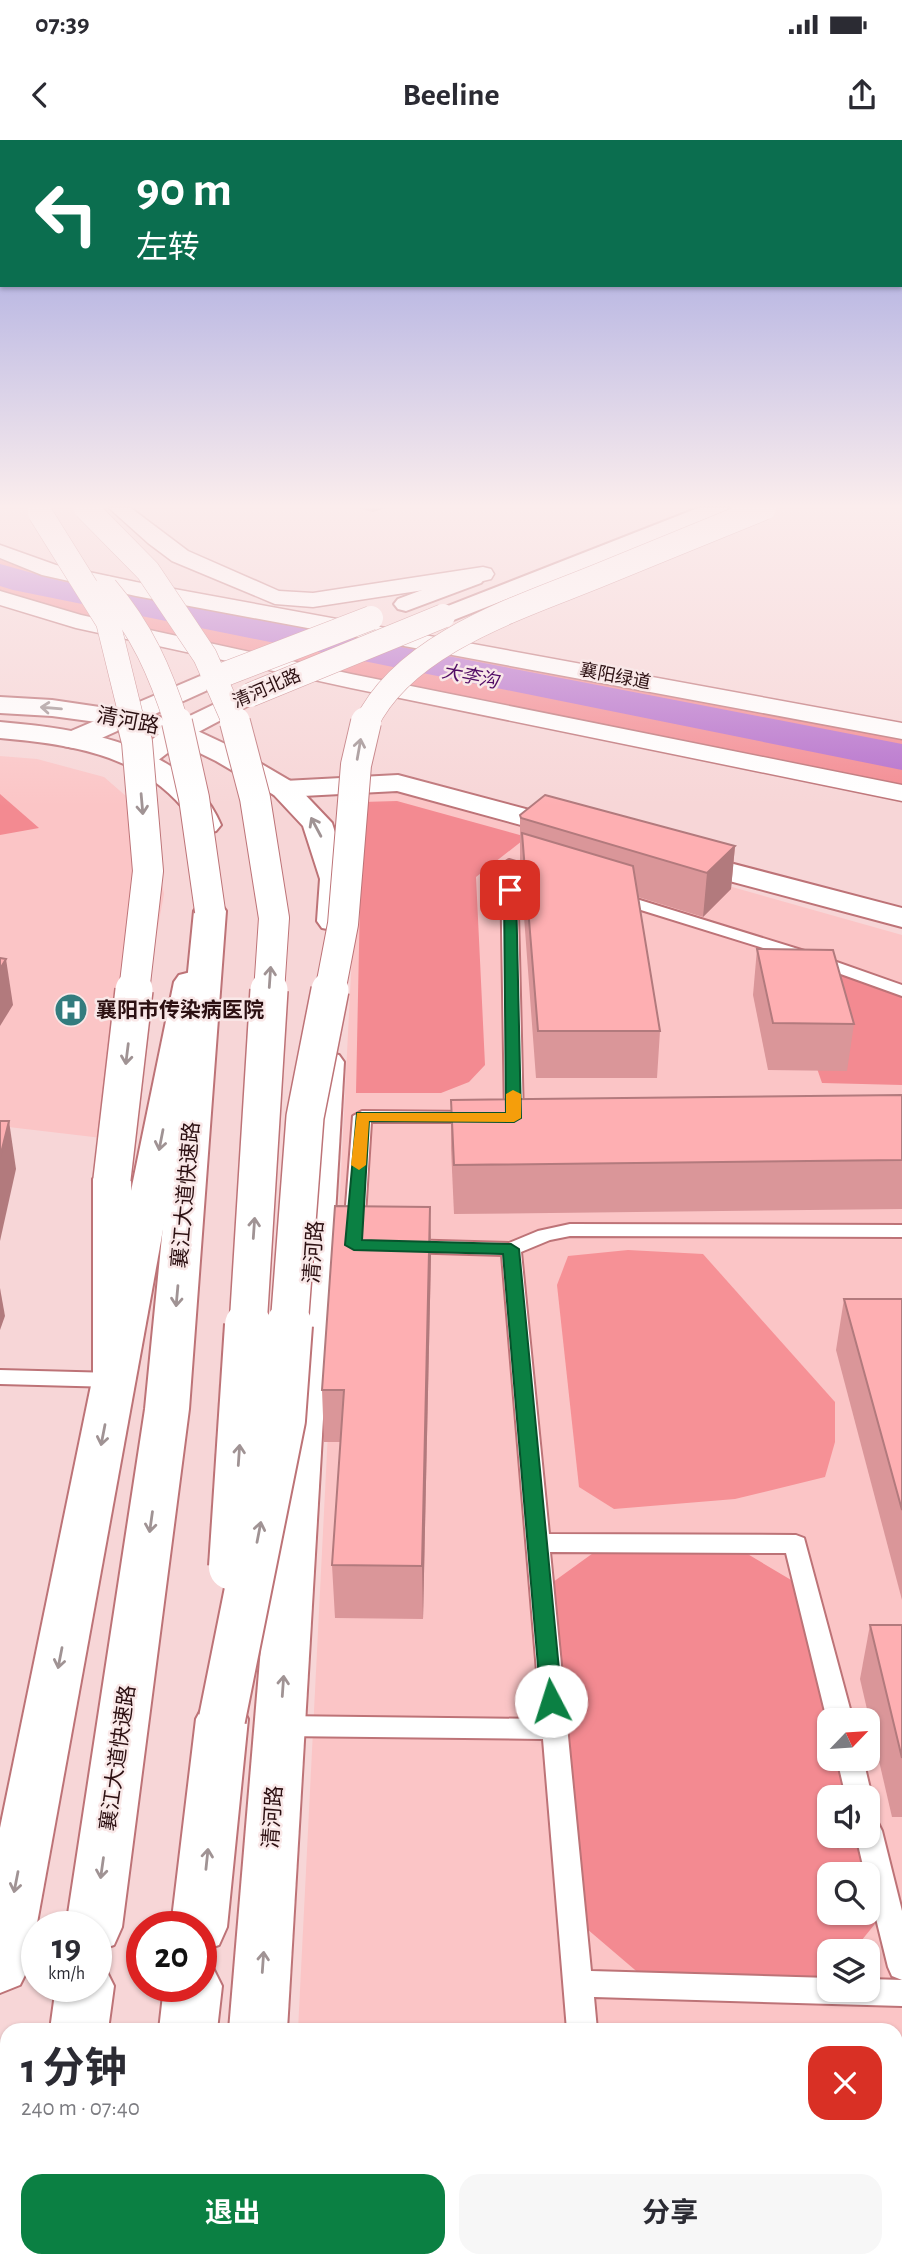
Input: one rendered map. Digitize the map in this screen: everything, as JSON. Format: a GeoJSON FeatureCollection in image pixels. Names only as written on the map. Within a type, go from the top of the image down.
{"type":"FeatureCollection","features":[{"type":"Feature","properties":{"kind":"main road"},"geometry":{"type":"LineString","coordinates":[[99,607],[108,622],[137,743],[148,871],[112,1179],[114,1380]]}},
{"type":"Feature","properties":{"kind":"main road","name":"襄江大道快速路"},"geometry":{"type":"LineString","coordinates":[[96,1911],[167,1409],[210,911],[190,765],[165,685],[133,620],[122,607]]}},
{"type":"Feature","properties":{"kind":"main road"},"geometry":{"type":"LineString","coordinates":[[173,607],[205,656],[234,718],[255,798],[274,918],[222,1719],[201,1911]]}},
{"type":"Feature","properties":{"kind":"main road","name":"清河北路"},"geometry":{"type":"LineString","coordinates":[[74,740],[212,679],[396,607]]}},
{"type":"Feature","properties":{"kind":"main road","name":"清河北路"},"geometry":{"type":"LineString","coordinates":[[138,762],[178,732],[250,695],[465,607]]}},
{"type":"Feature","properties":{"kind":"main road"},"geometry":{"type":"LineString","coordinates":[[222,1719],[282,1420],[305,1117],[343,924],[356,765],[363,729],[376,702],[422,659],[485,622],[521,607]]}},
{"type":"Feature","properties":{"kind":"main road","name":"清河路"},"geometry":{"type":"LineString","coordinates":[[0,705],[52,708],[127,718],[178,732],[226,755],[284,789],[317,823],[335,879],[324,1117],[259,2023]]}},
{"type":"Feature","properties":{"kind":"main road","name":"清河路"},"geometry":{"type":"LineString","coordinates":[[0,730],[105,746],[138,762],[179,787],[203,813],[209,845],[190,994],[0,1967]]}},
{"type":"Feature","properties":{"kind":"main road"},"geometry":{"type":"LineString","coordinates":[[284,789],[398,783],[597,836]]}},
{"type":"Feature","properties":{"kind":"main road"},"geometry":{"type":"LineString","coordinates":[[663,854],[902,918]]}},
{"type":"Feature","properties":{"kind":"main road"},"geometry":{"type":"LineString","coordinates":[[80,2023],[83,2002]]}},
{"type":"Feature","properties":{"kind":"main road"},"geometry":{"type":"LineString","coordinates":[[189,2023],[191,2002]]}},
{"type":"Feature","properties":{"kind":"street"},"geometry":{"type":"LineString","coordinates":[[31,607],[76,621],[338,678],[902,793]]}},
{"type":"Feature","properties":{"kind":"street","name":"襄阳绿道"},"geometry":{"type":"LineString","coordinates":[[235,607],[902,731]]}},
{"type":"Feature","properties":{"kind":"lane"},"geometry":{"type":"LineString","coordinates":[[561,881],[509,865],[521,1118],[362,1116],[354,1245],[511,1249],[545,1235],[570,1230],[902,1231]]}},
{"type":"Feature","properties":{"kind":"lane"},"geometry":{"type":"LineString","coordinates":[[600,892],[805,956],[902,991]]}},
{"type":"Feature","properties":{"kind":"lane"},"geometry":{"type":"LineString","coordinates":[[511,1249],[582,2023]]}},
{"type":"Feature","properties":{"kind":"lane"},"geometry":{"type":"LineString","coordinates":[[0,1377],[114,1380]]}},
{"type":"Feature","properties":{"kind":"lane"},"geometry":{"type":"LineString","coordinates":[[538,1543],[796,1544],[837,1708]]}},
{"type":"Feature","properties":{"kind":"lane"},"geometry":{"type":"LineString","coordinates":[[280,1726],[553,1729]]}},
{"type":"Feature","properties":{"kind":"lane"},"geometry":{"type":"LineString","coordinates":[[872,1848],[902,1967]]}},
{"type":"Feature","properties":{"kind":"lane"},"geometry":{"type":"LineString","coordinates":[[579,1984],[902,1993]]}},
{"type":"Feature","properties":{"kind":"shaded area"},"geometry":{"type":"Polygon","coordinates":[[[31,607],[247,607],[902,731],[902,790],[76,621],[31,607]]]}},
{"type":"Feature","properties":{"kind":"shaded area","name":"襄阳市传染病医院"},"geometry":{"type":"Polygon","coordinates":[[[0,756],[37,759],[104,777],[150,817],[164,894],[119,1140],[0,1126],[0,756]]]}},
{"type":"Feature","properties":{"kind":"shaded area"},"geometry":{"type":"Polygon","coordinates":[[[396,792],[902,935],[902,2023],[298,2023],[360,794],[396,792]]]}},
{"type":"Feature","properties":{"kind":"shaded area"},"geometry":{"type":"Polygon","coordinates":[[[0,794],[39,828],[0,835],[0,794]]]}},
{"type":"Feature","properties":{"kind":"shaded area"},"geometry":{"type":"Polygon","coordinates":[[[397,801],[527,837],[476,877],[485,1065],[469,1082],[441,1093],[356,1093],[362,802],[397,801]]]}},
{"type":"Feature","properties":{"kind":"shaded area"},"geometry":{"type":"Polygon","coordinates":[[[805,956],[902,991],[902,1085],[822,1083],[782,966],[805,956]]]}},
{"type":"Feature","properties":{"kind":"shaded area"},"geometry":{"type":"Polygon","coordinates":[[[628,1250],[703,1254],[835,1402],[835,1442],[825,1477],[735,1499],[614,1509],[579,1487],[557,1285],[568,1256],[628,1250]]]}},
{"type":"Feature","properties":{"kind":"shaded area"},"geometry":{"type":"Polygon","coordinates":[[[607,1543],[729,1543],[808,1590],[837,1708],[817,1708],[817,1771],[853,1771],[856,1785],[817,1785],[817,1848],[871,1848],[875,1862],[817,1862],[817,1925],[874,1925],[863,1939],[817,1939],[817,1980],[655,1987],[573,1917],[542,1590],[607,1543]]]}},
{"type":"Feature","properties":{"kind":"shaded area"},"geometry":{"type":"Polygon","coordinates":[[[880,1882],[887,1909],[880,1918],[880,1882]]]}},
{"type":"Feature","properties":{"kind":"water","name":"大李沟"},"geometry":{"type":"Polygon","coordinates":[[[98,607],[197,607],[902,744],[902,770],[98,607]]]}},
{"type":"Feature","properties":{"kind":"building"},"geometry":{"type":"Polygon","coordinates":[[[545,795],[735,846],[707,873],[521,818],[520,815],[545,795]]]}},
{"type":"Feature","properties":{"kind":"building"},"geometry":{"type":"Polygon","coordinates":[[[522,833],[633,866],[660,1031],[538,1031],[522,833]]]}},
{"type":"Feature","properties":{"kind":"building"},"geometry":{"type":"Polygon","coordinates":[[[757,949],[833,950],[854,1024],[773,1023],[757,949]]]}},
{"type":"Feature","properties":{"kind":"building"},"geometry":{"type":"Polygon","coordinates":[[[0,958],[6,959],[0,969],[0,958]]]}},
{"type":"Feature","properties":{"kind":"building"},"geometry":{"type":"Polygon","coordinates":[[[902,1095],[902,1160],[454,1165],[451,1100],[902,1095]]]}},
{"type":"Feature","properties":{"kind":"building"},"geometry":{"type":"Polygon","coordinates":[[[0,1121],[9,1121],[0,1157],[0,1121]]]}},
{"type":"Feature","properties":{"kind":"building"},"geometry":{"type":"Polygon","coordinates":[[[335,1206],[430,1207],[422,1566],[332,1565],[344,1390],[322,1390],[335,1206]]]}},
{"type":"Feature","properties":{"kind":"building"},"geometry":{"type":"Polygon","coordinates":[[[844,1299],[902,1299],[902,1510],[844,1299]]]}},
{"type":"Feature","properties":{"kind":"building"},"geometry":{"type":"Polygon","coordinates":[[[870,1625],[902,1625],[902,1758],[870,1625]]]}},
{"type":"Feature","properties":{"kind":"slow traffic"},"geometry":{"type":"LineString","coordinates":[[359,1165],[362,1116],[514,1118],[513,1094]]}},
{"type":"Feature","properties":{"kind":"place","name":"襄阳市传染病医院"},"geometry":{"type":"Point","coordinates":[71,1010]}},
{"type":"Feature","properties":{"kind":"route"},"geometry":{"type":"LineString","coordinates":[[510,890],[514,1118],[362,1116],[354,1245],[511,1249],[551,1701]]}}]}
